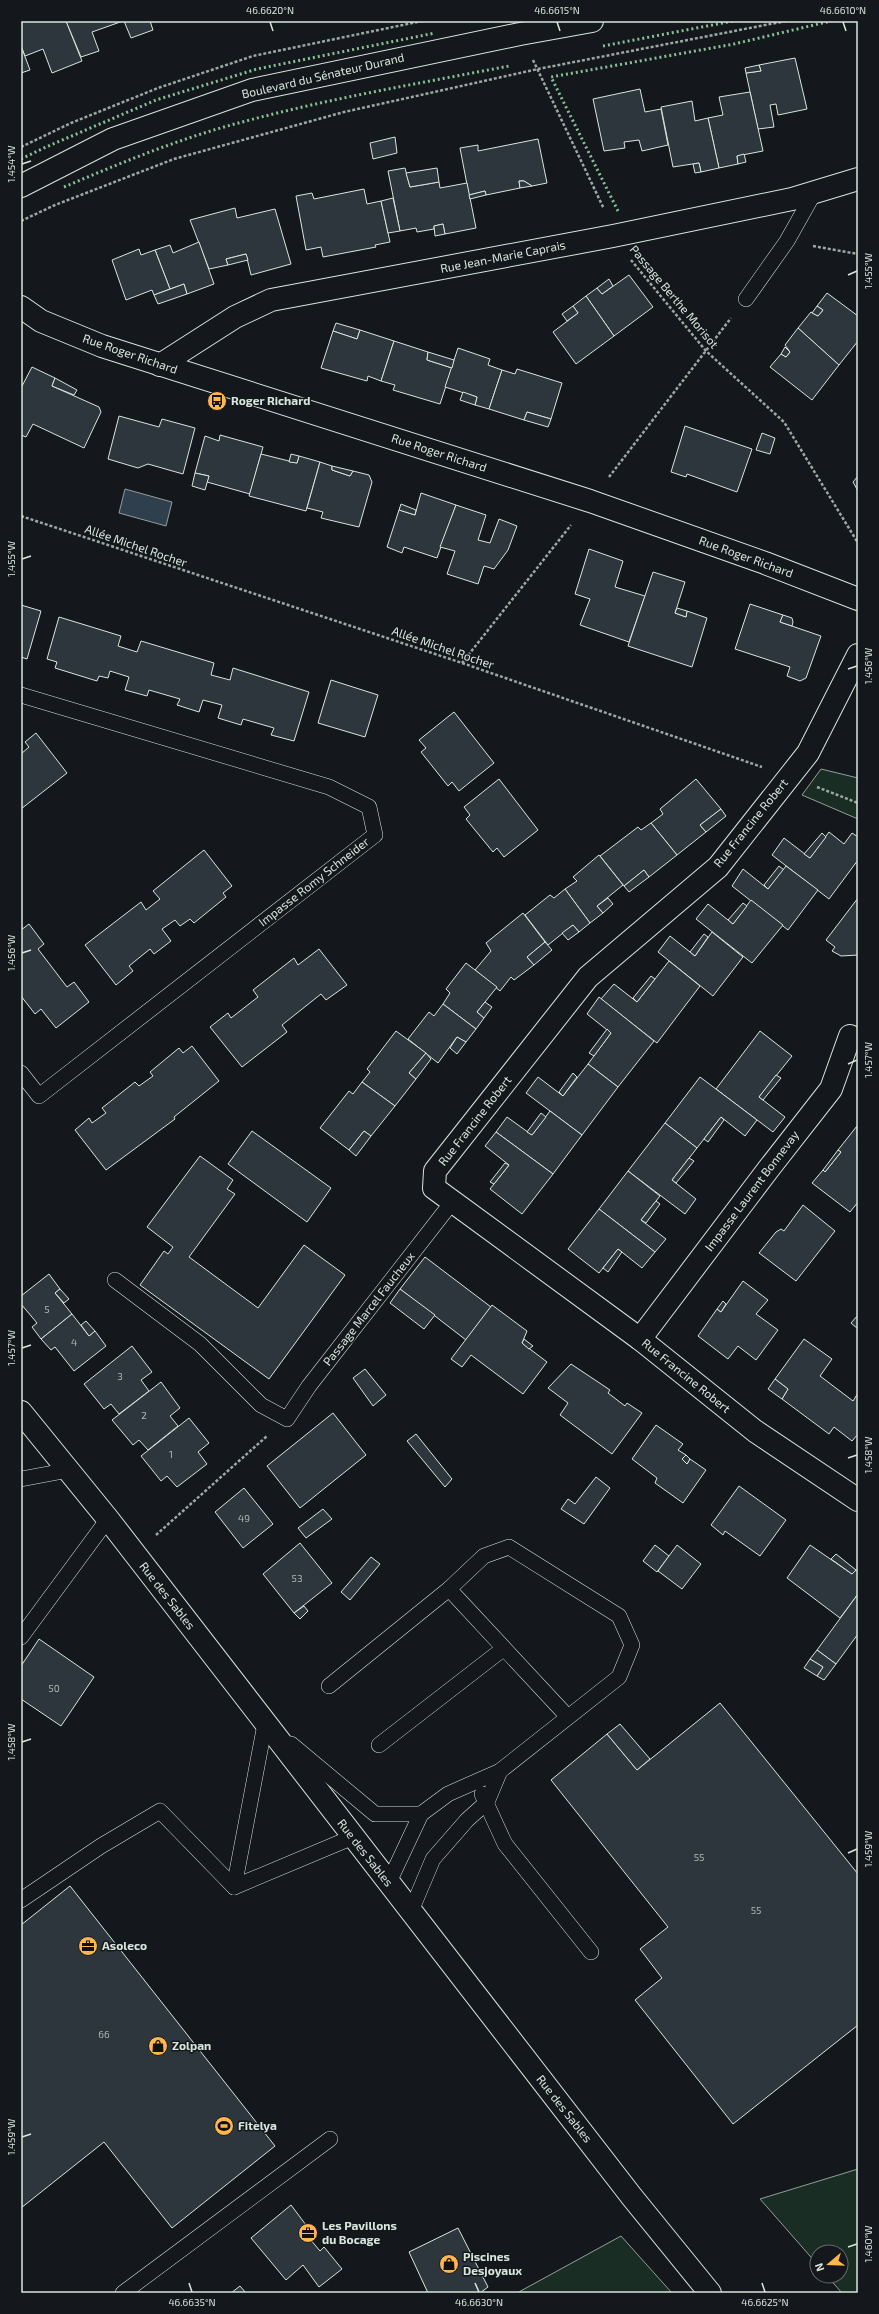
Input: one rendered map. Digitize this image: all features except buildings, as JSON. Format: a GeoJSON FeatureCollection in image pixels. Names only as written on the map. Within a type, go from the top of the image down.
{"type":"FeatureCollection","features":[{"type":"Feature","properties":{"kind":"street","name":"Boulevard du Sénateur Durand"},"geometry":{"type":"LineString","coordinates":[[21,186],[113,139],[252,90],[520,34],[592,21]]}},
{"type":"Feature","properties":{"kind":"street","name":"Rue Jean-Marie Caprais"},"geometry":{"type":"LineString","coordinates":[[160,365],[235,317],[271,300],[613,236],[792,199],[858,179]]}},
{"type":"Feature","properties":{"kind":"street","name":"Rue Roger Richard"},"geometry":{"type":"LineString","coordinates":[[21,307],[41,321],[102,346],[590,501],[765,563],[858,599]]}},
{"type":"Feature","properties":{"kind":"street","name":"Rue Francine Robert"},"geometry":{"type":"LineString","coordinates":[[858,655],[808,753],[718,867],[588,977],[435,1171],[434,1188],[640,1339],[755,1431],[858,1500]]}},
{"type":"Feature","properties":{"kind":"street","name":"Impasse Laurent Bonnevay"},"geometry":{"type":"LineString","coordinates":[[640,1339],[831,1089],[850,1036]]}},
{"type":"Feature","properties":{"kind":"street","name":"Rue des Sables"},"geometry":{"type":"LineString","coordinates":[[21,1412],[108,1519],[632,2197],[710,2293]]}},
{"type":"Feature","properties":{"kind":"lane"},"geometry":{"type":"LineString","coordinates":[[746,299],[787,241],[814,193]]}},
{"type":"Feature","properties":{"kind":"lane","name":"Impasse Romy Schneider"},"geometry":{"type":"LineString","coordinates":[[21,695],[329,786],[369,807],[375,835],[39,1096],[21,1074]]}},
{"type":"Feature","properties":{"kind":"lane","name":"Passage Marcel Faucheux"},"geometry":{"type":"LineString","coordinates":[[287,1419],[309,1386],[453,1202]]}},
{"type":"Feature","properties":{"kind":"lane"},"geometry":{"type":"LineString","coordinates":[[116,1280],[200,1344],[261,1405],[287,1419]]}},
{"type":"Feature","properties":{"kind":"lane"},"geometry":{"type":"LineString","coordinates":[[21,1480],[68,1470]]}},
{"type":"Feature","properties":{"kind":"lane"},"geometry":{"type":"LineString","coordinates":[[21,1637],[108,1519]]}},
{"type":"Feature","properties":{"kind":"lane"},"geometry":{"type":"LineString","coordinates":[[329,1686],[448,1589],[484,1556],[509,1547],[619,1616],[632,1645],[619,1676],[568,1717],[500,1771],[448,1794],[421,1814],[389,1882]]}},
{"type":"Feature","properties":{"kind":"lane"},"geometry":{"type":"LineString","coordinates":[[448,1589],[568,1717]]}},
{"type":"Feature","properties":{"kind":"lane"},"geometry":{"type":"LineString","coordinates":[[379,1745],[503,1649]]}},
{"type":"Feature","properties":{"kind":"lane"},"geometry":{"type":"LineString","coordinates":[[234,1887],[265,1724],[375,1814],[421,1814]]}},
{"type":"Feature","properties":{"kind":"lane"},"geometry":{"type":"LineString","coordinates":[[411,1911],[433,1859],[467,1820],[487,1802],[500,1771]]}},
{"type":"Feature","properties":{"kind":"lane"},"geometry":{"type":"LineString","coordinates":[[475,1782],[487,1802],[505,1844],[591,1952]]}},
{"type":"Feature","properties":{"kind":"lane"},"geometry":{"type":"LineString","coordinates":[[21,1900],[101,1846],[160,1811],[234,1887]]}},
{"type":"Feature","properties":{"kind":"lane"},"geometry":{"type":"LineString","coordinates":[[234,1887],[353,1837]]}},
{"type":"Feature","properties":{"kind":"lane"},"geometry":{"type":"LineString","coordinates":[[123,2293],[330,2139]]}},
{"type":"Feature","properties":{"kind":"path"},"geometry":{"type":"LineString","coordinates":[[21,221],[55,205],[174,159],[344,112],[538,69],[786,21]]}},
{"type":"Feature","properties":{"kind":"path","name":"Passage Berthe Morisot"},"geometry":{"type":"LineString","coordinates":[[520,34],[602,204],[613,236],[622,250],[706,351],[784,422],[858,543]]}},
{"type":"Feature","properties":{"kind":"path"},"geometry":{"type":"LineString","coordinates":[[787,241],[858,254]]}},
{"type":"Feature","properties":{"kind":"path","name":"Allée Michel Rocher"},"geometry":{"type":"LineString","coordinates":[[21,516],[462,663],[789,777],[858,803]]}},
{"type":"Feature","properties":{"kind":"path"},"geometry":{"type":"LineString","coordinates":[[135,1554],[287,1419]]}},
{"type":"Feature","properties":{"kind":"green space"},"geometry":{"type":"Polygon","coordinates":[[[821,769],[858,778],[858,819],[802,795],[821,769]]]}},
{"type":"Feature","properties":{"kind":"green space"},"geometry":{"type":"Polygon","coordinates":[[[858,2169],[858,2293],[842,2293],[834,2284],[849,2284],[849,2244],[809,2244],[809,2255],[760,2199],[858,2169]]]}},
{"type":"Feature","properties":{"kind":"green space"},"geometry":{"type":"Polygon","coordinates":[[[621,2236],[672,2293],[517,2293],[621,2236]]]}},
{"type":"Feature","properties":{"kind":"water"},"geometry":{"type":"Polygon","coordinates":[[[125,489],[172,502],[166,526],[119,513],[125,489]]]}},
{"type":"Feature","properties":{"kind":"hedge"},"geometry":{"type":"LineString","coordinates":[[603,46],[733,21]]}},
{"type":"Feature","properties":{"kind":"hedge"},"geometry":{"type":"LineString","coordinates":[[618,211],[551,77],[734,44],[831,21]]}},
{"type":"Feature","properties":{"kind":"hedge"},"geometry":{"type":"LineString","coordinates":[[21,159],[156,100],[257,69],[435,33]]}},
{"type":"Feature","properties":{"kind":"hedge"},"geometry":{"type":"LineString","coordinates":[[64,187],[176,142],[223,127],[344,98],[509,66]]}},
{"type":"Feature","properties":{"kind":"place","name":"Roger Richard"},"geometry":{"type":"Point","coordinates":[217,401]}},
{"type":"Feature","properties":{"kind":"place","name":"Asoleco"},"geometry":{"type":"Point","coordinates":[88,1946]}},
{"type":"Feature","properties":{"kind":"place","name":"Zolpan"},"geometry":{"type":"Point","coordinates":[158,2046]}},
{"type":"Feature","properties":{"kind":"place","name":"Fitelya"},"geometry":{"type":"Point","coordinates":[224,2126]}},
{"type":"Feature","properties":{"kind":"place","name":"Les Pavillons du Bocage"},"geometry":{"type":"Point","coordinates":[308,2233]}},
{"type":"Feature","properties":{"kind":"place","name":"Piscines Desjoyaux"},"geometry":{"type":"Point","coordinates":[449,2264]}}]}
